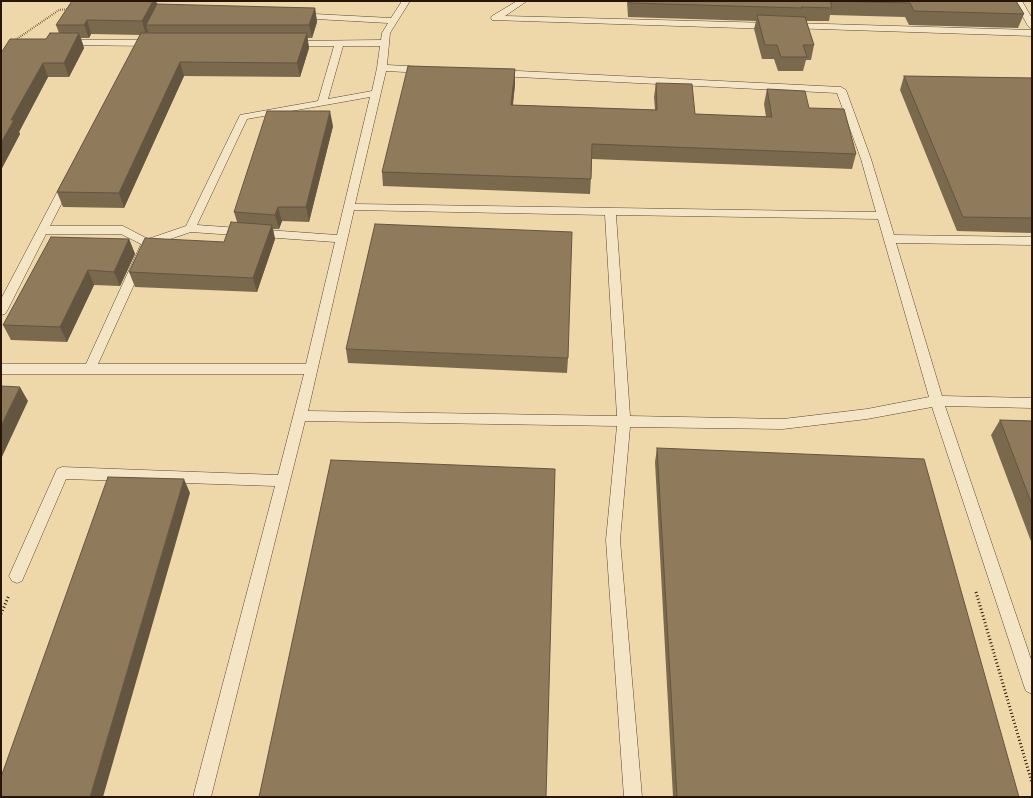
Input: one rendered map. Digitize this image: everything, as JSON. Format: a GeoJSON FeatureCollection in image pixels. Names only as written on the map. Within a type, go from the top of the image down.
{"type":"FeatureCollection","features":[{"type":"Feature","properties":{"kind":"lane"},"geometry":{"type":"LineString","coordinates":[[202,797],[300,416],[382,68],[386,33],[406,1]]}},
{"type":"Feature","properties":{"kind":"lane"},"geometry":{"type":"LineString","coordinates":[[523,1],[495,18],[1032,33]]}},
{"type":"Feature","properties":{"kind":"lane"},"geometry":{"type":"LineString","coordinates":[[1018,1],[1032,26]]}},
{"type":"Feature","properties":{"kind":"lane"},"geometry":{"type":"LineString","coordinates":[[292,15],[394,21]]}},
{"type":"Feature","properties":{"kind":"lane"},"geometry":{"type":"LineString","coordinates":[[56,43],[163,43]]}},
{"type":"Feature","properties":{"kind":"lane"},"geometry":{"type":"LineString","coordinates":[[132,57],[139,43]]}},
{"type":"Feature","properties":{"kind":"lane"},"geometry":{"type":"LineString","coordinates":[[283,43],[385,43]]}},
{"type":"Feature","properties":{"kind":"lane"},"geometry":{"type":"LineString","coordinates":[[322,103],[339,43]]}},
{"type":"Feature","properties":{"kind":"lane"},"geometry":{"type":"LineString","coordinates":[[382,68],[437,70]]}},
{"type":"Feature","properties":{"kind":"lane"},"geometry":{"type":"LineString","coordinates":[[485,73],[841,90],[866,159],[937,401],[1032,686]]}},
{"type":"Feature","properties":{"kind":"lane"},"geometry":{"type":"LineString","coordinates":[[190,228],[243,117],[376,93]]}},
{"type":"Feature","properties":{"kind":"lane"},"geometry":{"type":"LineString","coordinates":[[1,311],[71,174]]}},
{"type":"Feature","properties":{"kind":"lane"},"geometry":{"type":"LineString","coordinates":[[349,208],[882,216]]}},
{"type":"Feature","properties":{"kind":"lane"},"geometry":{"type":"LineString","coordinates":[[610,212],[624,422],[613,540],[633,797]]}},
{"type":"Feature","properties":{"kind":"lane"},"geometry":{"type":"LineString","coordinates":[[90,369],[147,243],[190,228],[342,239]]}},
{"type":"Feature","properties":{"kind":"lane"},"geometry":{"type":"LineString","coordinates":[[43,230],[123,230],[147,243]]}},
{"type":"Feature","properties":{"kind":"lane"},"geometry":{"type":"LineString","coordinates":[[889,239],[1032,242]]}},
{"type":"Feature","properties":{"kind":"lane"},"geometry":{"type":"LineString","coordinates":[[1,369],[311,369]]}},
{"type":"Feature","properties":{"kind":"lane"},"geometry":{"type":"LineString","coordinates":[[300,416],[783,424],[867,414],[937,401],[1032,403]]}},
{"type":"Feature","properties":{"kind":"lane"},"geometry":{"type":"LineString","coordinates":[[17,576],[62,473],[283,481]]}},
{"type":"Feature","properties":{"kind":"path"},"geometry":{"type":"LineString","coordinates":[[10,43],[59,10],[73,8]]}},
{"type":"Feature","properties":{"kind":"building"},"geometry":{"type":"Polygon","coordinates":[[[72,1],[153,1],[142,21],[87,20],[84,25],[56,25],[72,1]]]}},
{"type":"Feature","properties":{"kind":"building"},"geometry":{"type":"Polygon","coordinates":[[[630,1],[830,1],[832,8],[630,3],[630,1]]]}},
{"type":"Feature","properties":{"kind":"building"},"geometry":{"type":"Polygon","coordinates":[[[830,1],[1016,1],[1024,14],[914,11],[910,3],[830,1]]]}},
{"type":"Feature","properties":{"kind":"building"},"geometry":{"type":"Polygon","coordinates":[[[157,4],[315,8],[309,25],[146,25],[157,4]]]}},
{"type":"Feature","properties":{"kind":"building"},"geometry":{"type":"Polygon","coordinates":[[[757,15],[805,17],[814,45],[803,45],[807,57],[781,57],[777,45],[765,45],[757,15]]]}},
{"type":"Feature","properties":{"kind":"building"},"geometry":{"type":"Polygon","coordinates":[[[50,33],[79,33],[64,63],[43,63],[11,120],[14,120],[1,143],[1,53],[10,39],[46,39],[50,33]]]}},
{"type":"Feature","properties":{"kind":"building"},"geometry":{"type":"Polygon","coordinates":[[[141,33],[307,33],[297,63],[180,62],[119,193],[57,192],[141,33]]]}},
{"type":"Feature","properties":{"kind":"building"},"geometry":{"type":"Polygon","coordinates":[[[408,66],[515,69],[511,105],[657,110],[656,83],[692,84],[695,114],[772,117],[767,89],[805,91],[809,108],[844,109],[856,154],[592,144],[591,179],[382,172],[408,66]]]}},
{"type":"Feature","properties":{"kind":"building"},"geometry":{"type":"Polygon","coordinates":[[[904,76],[1032,78],[1032,218],[963,217],[904,76]]]}},
{"type":"Feature","properties":{"kind":"building"},"geometry":{"type":"Polygon","coordinates":[[[267,111],[330,111],[306,207],[278,207],[275,215],[234,212],[267,111]]]}},
{"type":"Feature","properties":{"kind":"building"},"geometry":{"type":"Polygon","coordinates":[[[231,222],[272,225],[253,278],[129,272],[145,238],[224,242],[231,222]]]}},
{"type":"Feature","properties":{"kind":"building"},"geometry":{"type":"Polygon","coordinates":[[[375,224],[572,232],[568,358],[346,349],[375,224]]]}},
{"type":"Feature","properties":{"kind":"building"},"geometry":{"type":"Polygon","coordinates":[[[51,237],[129,239],[114,272],[88,270],[60,327],[3,325],[51,237]]]}},
{"type":"Feature","properties":{"kind":"building"},"geometry":{"type":"Polygon","coordinates":[[[1,386],[20,387],[1,426],[1,386]]]}},
{"type":"Feature","properties":{"kind":"building"},"geometry":{"type":"Polygon","coordinates":[[[1000,420],[1032,421],[1032,505],[1000,420]]]}},
{"type":"Feature","properties":{"kind":"building"},"geometry":{"type":"Polygon","coordinates":[[[657,448],[924,459],[1019,797],[677,797],[657,448]]]}},
{"type":"Feature","properties":{"kind":"building"},"geometry":{"type":"Polygon","coordinates":[[[331,460],[555,469],[546,797],[259,797],[331,460]]]}},
{"type":"Feature","properties":{"kind":"building"},"geometry":{"type":"Polygon","coordinates":[[[108,477],[184,479],[90,797],[1,797],[1,777],[108,477]]]}}]}
